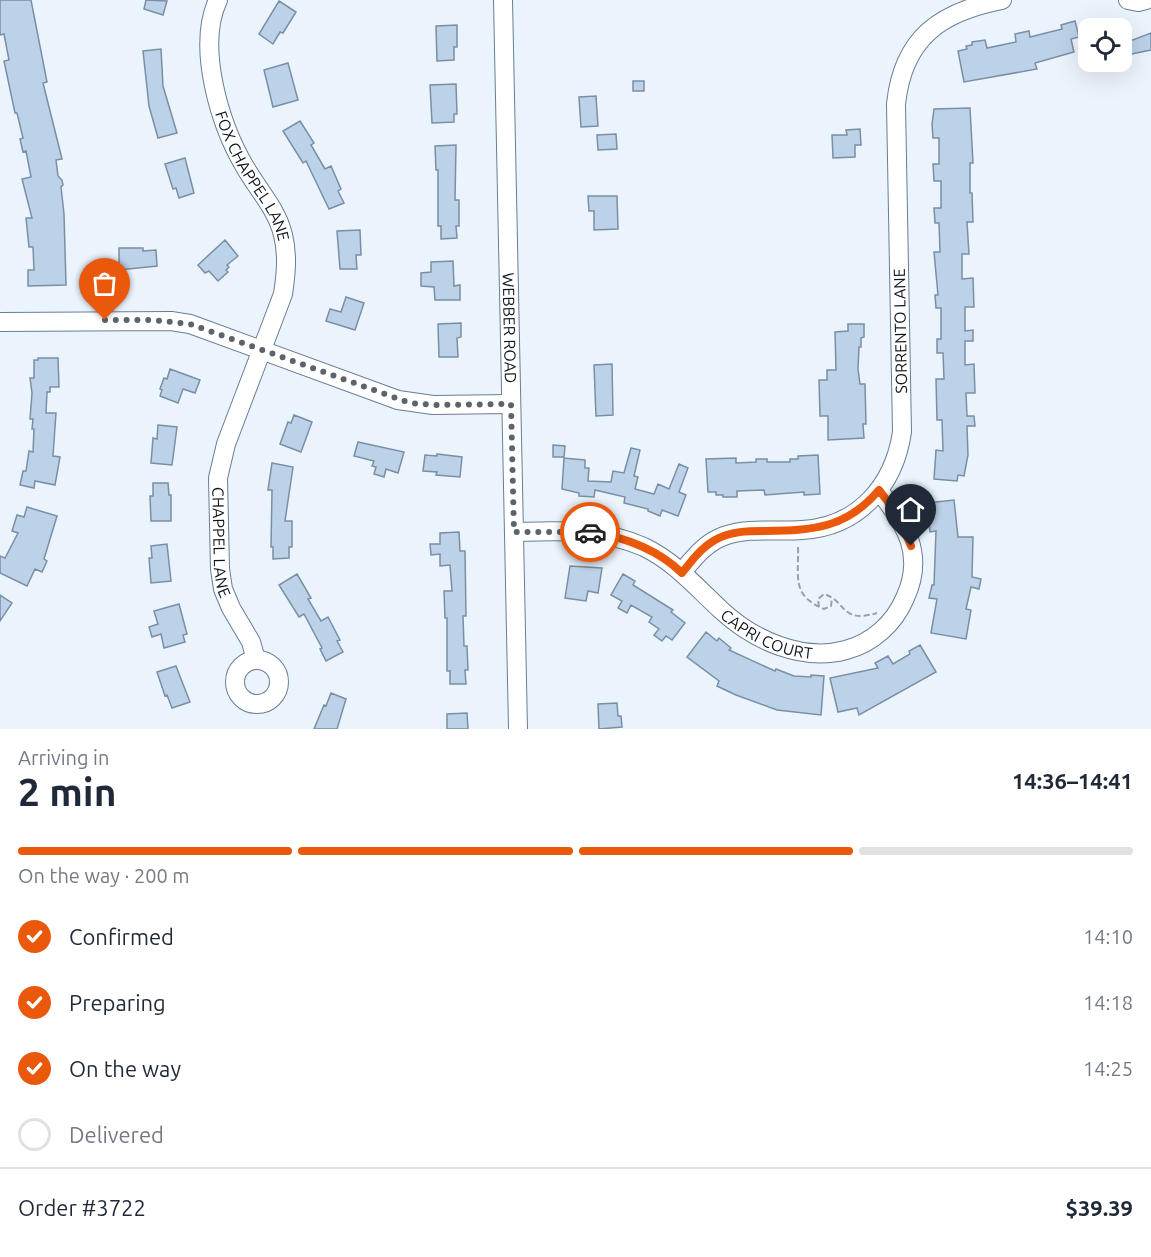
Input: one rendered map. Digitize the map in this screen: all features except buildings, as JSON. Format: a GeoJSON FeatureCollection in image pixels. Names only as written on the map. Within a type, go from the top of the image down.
{"type":"FeatureCollection","features":[{"type":"Feature","properties":{"kind":"street","name":"FOX CHAPPEL LANE"},"geometry":{"type":"LineString","coordinates":[[218,0],[211,21],[210,36],[211,59],[219,103],[234,146],[272,207],[283,235],[286,254],[283,294],[262,350]]}},
{"type":"Feature","properties":{"kind":"street","name":"WEBBER ROAD"},"geometry":{"type":"LineString","coordinates":[[503,0],[518,729]]}},
{"type":"Feature","properties":{"kind":"street","name":"SORRENTO LANE"},"geometry":{"type":"LineString","coordinates":[[682,573],[704,548],[723,536],[738,532],[803,530],[828,526],[856,512],[879,490],[893,469],[902,432],[896,104],[900,79],[910,55],[934,26],[968,7],[1002,0]]}},
{"type":"Feature","properties":{"kind":"street"},"geometry":{"type":"LineString","coordinates":[[1128,0],[1138,2],[1146,0]]}},
{"type":"Feature","properties":{"kind":"street"},"geometry":{"type":"LineString","coordinates":[[0,322],[171,321],[190,324],[410,403],[511,404]]}},
{"type":"Feature","properties":{"kind":"street","name":"CHAPPEL LANE"},"geometry":{"type":"LineString","coordinates":[[256,660],[251,642],[231,608],[224,589],[220,569],[218,493],[223,455],[262,350]]}},
{"type":"Feature","properties":{"kind":"street","name":"CAPRI COURT"},"geometry":{"type":"LineString","coordinates":[[514,532],[569,531],[608,535],[645,548],[682,573],[738,623],[775,644],[806,652],[828,654],[859,646],[878,634],[894,618],[909,589],[912,568],[911,546],[898,515],[879,490]]}},
{"type":"Feature","properties":{"kind":"path"},"geometry":{"type":"LineString","coordinates":[[798,547],[800,587],[808,601],[824,609],[830,608],[832,598]]}},
{"type":"Feature","properties":{"kind":"path"},"geometry":{"type":"LineString","coordinates":[[819,607],[818,599],[821,595],[827,594],[842,608],[854,615],[884,613],[894,618]]}},
{"type":"Feature","properties":{"kind":"way so far"},"geometry":{"type":"LineString","coordinates":[[105,320],[152,320],[190,324],[410,403],[511,404],[514,532],[590,532]]}},
{"type":"Feature","properties":{"kind":"route"},"geometry":{"type":"LineString","coordinates":[[590,532],[627,540],[645,548],[682,573],[704,548],[723,536],[745,531],[803,530],[828,526],[861,508],[879,490],[904,525],[911,546]]}}]}
